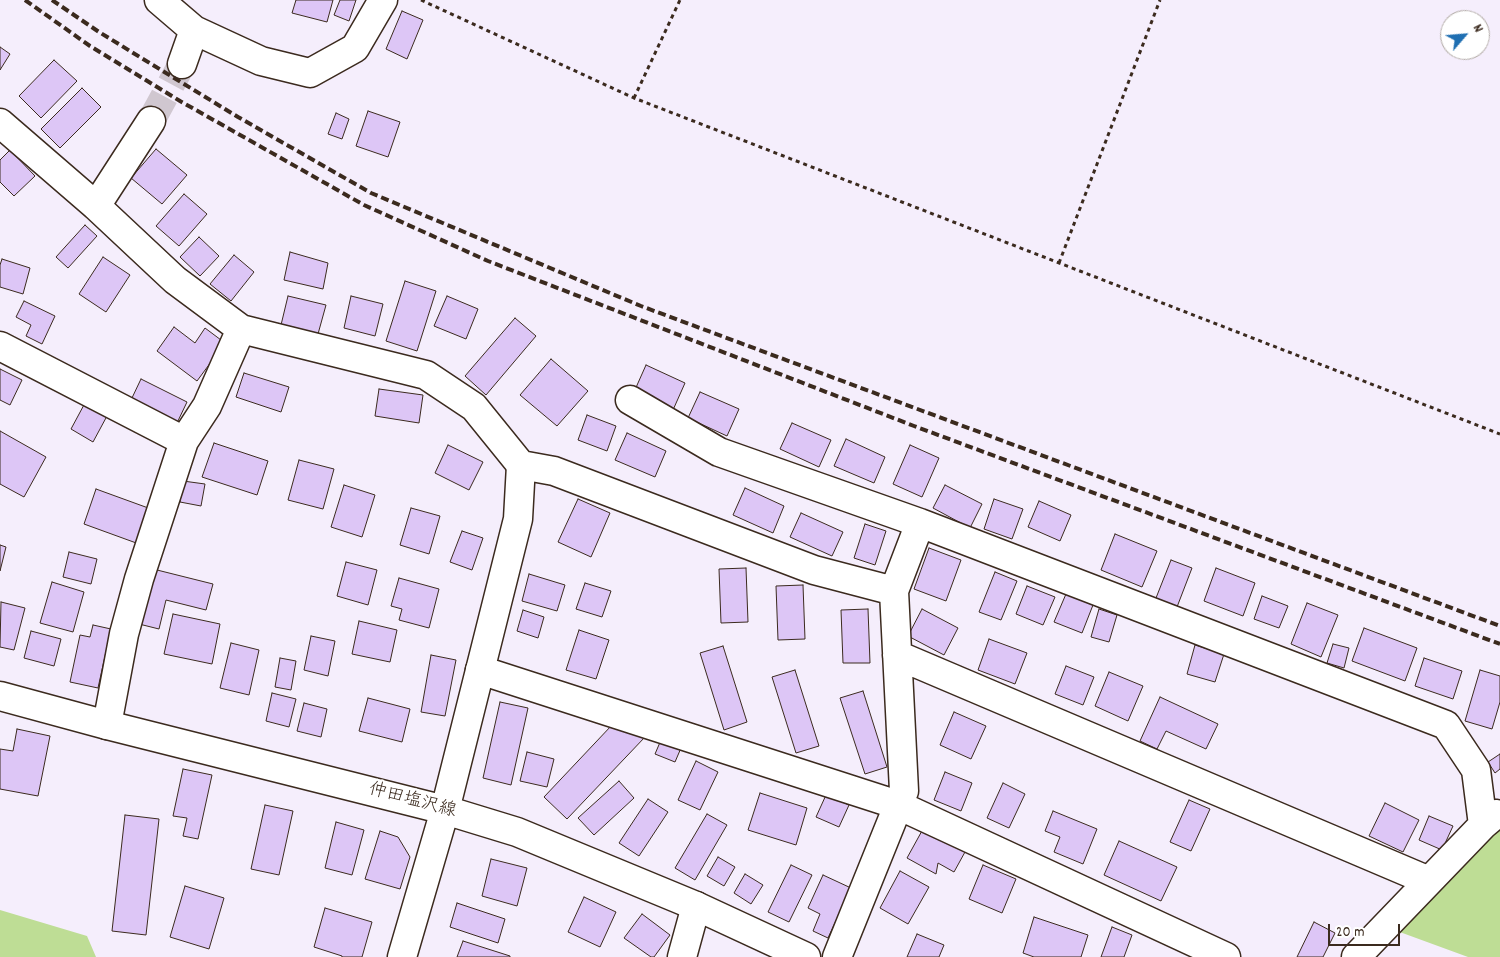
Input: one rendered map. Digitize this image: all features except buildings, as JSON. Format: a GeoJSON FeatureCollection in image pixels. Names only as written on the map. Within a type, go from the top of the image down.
{"type":"FeatureCollection","features":[{"type":"Feature","properties":{"kind":"street"},"geometry":{"type":"LineString","coordinates":[[159,0],[194,30],[262,61],[310,73],[355,48],[383,0]]}},
{"type":"Feature","properties":{"kind":"street"},"geometry":{"type":"LineString","coordinates":[[182,64],[194,30]]}},
{"type":"Feature","properties":{"kind":"street"},"geometry":{"type":"LineString","coordinates":[[96,206],[152,120]]}},
{"type":"Feature","properties":{"kind":"street"},"geometry":{"type":"LineString","coordinates":[[2,129],[96,206],[174,280],[241,329],[426,375],[474,407],[521,465],[554,471],[814,570],[894,591]]}},
{"type":"Feature","properties":{"kind":"street"},"geometry":{"type":"LineString","coordinates":[[107,725],[124,634],[139,579],[184,441],[207,406],[241,329]]}},
{"type":"Feature","properties":{"kind":"street"},"geometry":{"type":"LineString","coordinates":[[0,346],[184,441]]}},
{"type":"Feature","properties":{"kind":"street"},"geometry":{"type":"LineString","coordinates":[[630,400],[718,452],[920,523],[1446,724],[1476,770],[1491,818],[1356,957]]}},
{"type":"Feature","properties":{"kind":"street"},"geometry":{"type":"LineString","coordinates":[[402,957],[445,810],[518,520],[521,465]]}},
{"type":"Feature","properties":{"kind":"street"},"geometry":{"type":"LineString","coordinates":[[838,957],[904,791],[894,591],[920,523]]}},
{"type":"Feature","properties":{"kind":"street"},"geometry":{"type":"LineString","coordinates":[[897,655],[1429,881]]}},
{"type":"Feature","properties":{"kind":"street"},"geometry":{"type":"LineString","coordinates":[[480,670],[898,805],[1226,957]]}},
{"type":"Feature","properties":{"kind":"street","name":"仲田塩沢線"},"geometry":{"type":"LineString","coordinates":[[0,696],[107,725],[445,810],[517,832],[696,906],[806,957]]}},
{"type":"Feature","properties":{"kind":"street"},"geometry":{"type":"LineString","coordinates":[[682,957],[696,906]]}},
{"type":"Feature","properties":{"kind":"path"},"geometry":{"type":"LineString","coordinates":[[420,0],[634,98],[1500,434]]}},
{"type":"Feature","properties":{"kind":"path"},"geometry":{"type":"LineString","coordinates":[[634,98],[680,0]]}},
{"type":"Feature","properties":{"kind":"path"},"geometry":{"type":"LineString","coordinates":[[1059,263],[1160,0]]}},
{"type":"Feature","properties":{"kind":"green space"},"geometry":{"type":"Polygon","coordinates":[[[1500,812],[1500,957],[1468,957],[1397,931],[1500,812]]]}},
{"type":"Feature","properties":{"kind":"green space"},"geometry":{"type":"Polygon","coordinates":[[[0,910],[87,936],[96,957],[0,957],[0,910]]]}},
{"type":"Feature","properties":{"kind":"tunnel"},"geometry":{"type":"LineString","coordinates":[[151,121],[182,64]]}},
{"type":"Feature","properties":{"kind":"railway"},"geometry":{"type":"LineString","coordinates":[[25,0],[90,46],[180,101],[364,205],[488,261],[914,426],[1500,644]]}},
{"type":"Feature","properties":{"kind":"railway"},"geometry":{"type":"LineString","coordinates":[[52,0],[99,32],[238,117],[371,193],[641,306],[1500,626]]}}]}
